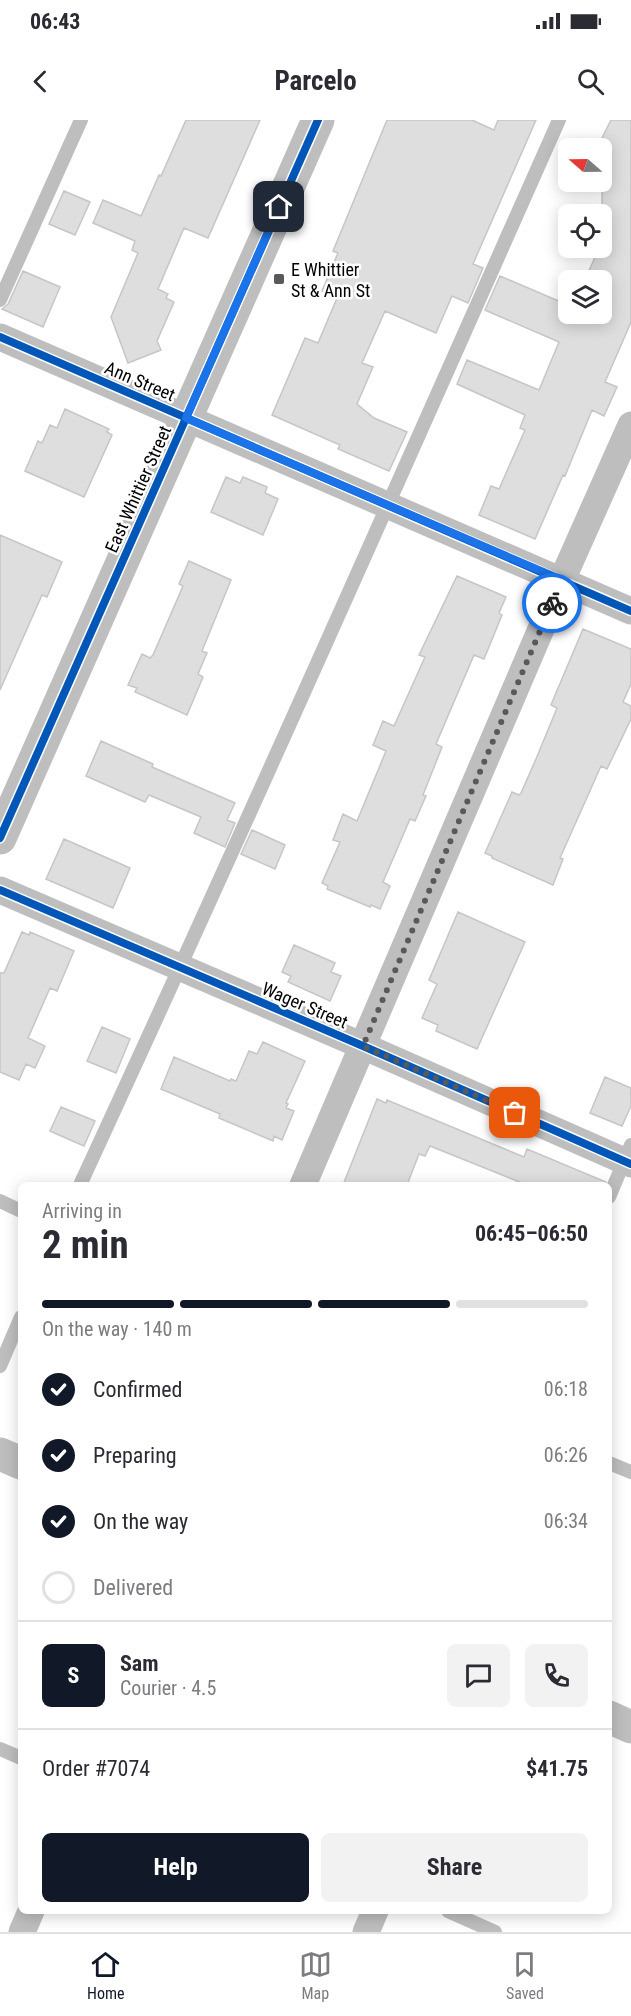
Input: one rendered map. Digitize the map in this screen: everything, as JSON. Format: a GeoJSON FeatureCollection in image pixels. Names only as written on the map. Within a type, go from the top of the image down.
{"type":"FeatureCollection","features":[{"type":"Feature","properties":{"kind":"street","name":"East Whittier Street"},"geometry":{"type":"LineString","coordinates":[[0,838],[318,120]]}},
{"type":"Feature","properties":{"kind":"street","name":"Ann Street"},"geometry":{"type":"LineString","coordinates":[[0,337],[631,611]]}},
{"type":"Feature","properties":{"kind":"street"},"geometry":{"type":"LineString","coordinates":[[304,1182],[562,580],[631,425]]}},
{"type":"Feature","properties":{"kind":"street","name":"Wager Street"},"geometry":{"type":"LineString","coordinates":[[0,890],[629,1157]]}},
{"type":"Feature","properties":{"kind":"street"},"geometry":{"type":"LineString","coordinates":[[0,1454],[18,1462]]}},
{"type":"Feature","properties":{"kind":"street"},"geometry":{"type":"LineString","coordinates":[[612,1718],[631,1726]]}},
{"type":"Feature","properties":{"kind":"street"},"geometry":{"type":"LineString","coordinates":[[22,1932],[30,1914]]}},
{"type":"Feature","properties":{"kind":"lane"},"geometry":{"type":"LineString","coordinates":[[0,300],[81,120]]}},
{"type":"Feature","properties":{"kind":"lane"},"geometry":{"type":"LineString","coordinates":[[81,1182],[388,506],[559,120]]}},
{"type":"Feature","properties":{"kind":"lane"},"geometry":{"type":"LineString","coordinates":[[612,1191],[629,1157]]}},
{"type":"Feature","properties":{"kind":"lane"},"geometry":{"type":"LineString","coordinates":[[0,1201],[18,1210]]}},
{"type":"Feature","properties":{"kind":"lane"},"geometry":{"type":"LineString","coordinates":[[0,1366],[18,1324]]}},
{"type":"Feature","properties":{"kind":"lane"},"geometry":{"type":"LineString","coordinates":[[612,1464],[631,1472]]}},
{"type":"Feature","properties":{"kind":"lane"},"geometry":{"type":"LineString","coordinates":[[0,1749],[18,1757]]}},
{"type":"Feature","properties":{"kind":"lane"},"geometry":{"type":"LineString","coordinates":[[455,1914],[495,1932]]}},
{"type":"Feature","properties":{"kind":"building"},"geometry":{"type":"Polygon","coordinates":[[[186,120],[260,120],[208,238],[184,228],[158,289],[168,294],[166,298],[174,302],[157,341],[161,350],[128,363],[111,317],[138,253],[132,250],[135,241],[93,223],[103,200],[141,216],[186,120]]]}},
{"type":"Feature","properties":{"kind":"building"},"geometry":{"type":"Polygon","coordinates":[[[387,120],[472,120],[494,130],[498,120],[536,120],[473,264],[483,268],[468,303],[452,296],[436,333],[385,311],[362,363],[373,367],[357,404],[374,418],[407,432],[389,471],[338,449],[340,445],[272,415],[305,338],[318,343],[337,298],[322,291],[338,253],[333,251],[387,120]]]}},
{"type":"Feature","properties":{"kind":"building"},"geometry":{"type":"Polygon","coordinates":[[[611,120],[631,120],[631,322],[605,382],[617,387],[604,416],[592,410],[565,476],[563,475],[535,539],[479,515],[491,486],[499,489],[525,430],[520,428],[525,415],[457,384],[467,360],[539,390],[559,342],[485,310],[500,276],[558,301],[558,324],[612,324],[612,270],[589,270],[595,258],[612,258],[612,204],[602,204],[602,192],[612,192],[612,138],[602,138],[611,120]]]}},
{"type":"Feature","properties":{"kind":"building"},"geometry":{"type":"Polygon","coordinates":[[[64,191],[90,202],[75,235],[49,224],[64,191]]]}},
{"type":"Feature","properties":{"kind":"building"},"geometry":{"type":"Polygon","coordinates":[[[23,271],[60,287],[43,327],[2,309],[8,304],[23,271]]]}},
{"type":"Feature","properties":{"kind":"building"},"geometry":{"type":"Polygon","coordinates":[[[65,409],[109,429],[107,432],[112,435],[84,497],[25,471],[38,441],[42,443],[50,425],[57,428],[65,409]]]}},
{"type":"Feature","properties":{"kind":"building"},"geometry":{"type":"Polygon","coordinates":[[[226,477],[240,483],[243,477],[267,487],[265,493],[278,499],[263,535],[211,512],[226,477]]]}},
{"type":"Feature","properties":{"kind":"building"},"geometry":{"type":"Polygon","coordinates":[[[0,535],[62,562],[47,597],[42,595],[0,690],[0,535]]]}},
{"type":"Feature","properties":{"kind":"building"},"geometry":{"type":"Polygon","coordinates":[[[189,561],[231,580],[202,651],[207,653],[198,674],[203,677],[187,715],[135,692],[137,688],[128,685],[142,654],[150,658],[153,655],[183,586],[179,584],[189,561]]]}},
{"type":"Feature","properties":{"kind":"building"},"geometry":{"type":"Polygon","coordinates":[[[457,576],[506,597],[499,613],[502,615],[484,659],[474,655],[436,744],[442,747],[423,795],[426,796],[415,821],[410,819],[383,882],[390,886],[380,909],[371,905],[370,907],[327,889],[328,886],[322,883],[340,842],[333,840],[343,814],[357,821],[386,751],[373,745],[383,721],[394,726],[425,657],[419,655],[457,576]]]}},
{"type":"Feature","properties":{"kind":"building"},"geometry":{"type":"Polygon","coordinates":[[[583,629],[631,649],[631,684],[623,702],[631,706],[631,719],[607,769],[601,766],[560,858],[563,859],[553,885],[485,853],[512,792],[519,795],[521,793],[536,759],[557,708],[551,705],[583,629]]]}},
{"type":"Feature","properties":{"kind":"building"},"geometry":{"type":"Polygon","coordinates":[[[101,741],[153,764],[152,767],[235,803],[227,820],[235,823],[225,847],[194,833],[201,817],[149,795],[145,802],[86,776],[101,741]]]}},
{"type":"Feature","properties":{"kind":"building"},"geometry":{"type":"Polygon","coordinates":[[[252,830],[285,845],[275,869],[241,854],[252,830]]]}},
{"type":"Feature","properties":{"kind":"building"},"geometry":{"type":"Polygon","coordinates":[[[64,839],[130,868],[113,908],[46,879],[64,839]]]}},
{"type":"Feature","properties":{"kind":"building"},"geometry":{"type":"Polygon","coordinates":[[[458,912],[525,942],[477,1049],[436,1031],[438,1025],[422,1018],[437,984],[429,980],[458,912]]]}},
{"type":"Feature","properties":{"kind":"building"},"geometry":{"type":"Polygon","coordinates":[[[22,932],[29,935],[30,932],[74,951],[57,991],[50,988],[28,1038],[45,1046],[35,1068],[26,1064],[19,1080],[0,1072],[0,973],[4,973],[22,932]]]}},
{"type":"Feature","properties":{"kind":"building"},"geometry":{"type":"Polygon","coordinates":[[[294,945],[335,963],[331,972],[341,976],[330,1001],[288,982],[291,976],[282,972],[294,945]]]}},
{"type":"Feature","properties":{"kind":"building"},"geometry":{"type":"Polygon","coordinates":[[[102,1027],[130,1039],[116,1073],[87,1061],[102,1027]]]}},
{"type":"Feature","properties":{"kind":"building"},"geometry":{"type":"Polygon","coordinates":[[[263,1042],[305,1061],[286,1103],[288,1104],[286,1108],[294,1111],[282,1140],[274,1136],[273,1141],[219,1118],[220,1114],[161,1089],[174,1057],[230,1081],[231,1079],[236,1081],[249,1051],[257,1054],[263,1042]]]}},
{"type":"Feature","properties":{"kind":"building"},"geometry":{"type":"Polygon","coordinates":[[[605,1077],[631,1088],[631,1106],[622,1126],[590,1113],[605,1077]]]}},
{"type":"Feature","properties":{"kind":"building"},"geometry":{"type":"Polygon","coordinates":[[[377,1099],[386,1103],[387,1100],[524,1157],[527,1149],[606,1182],[520,1182],[430,1146],[425,1156],[419,1154],[408,1182],[344,1182],[377,1099]]]}},
{"type":"Feature","properties":{"kind":"building"},"geometry":{"type":"Polygon","coordinates":[[[61,1107],[95,1121],[84,1146],[50,1131],[61,1107]]]}},
{"type":"Feature","properties":{"kind":"cycle path"},"geometry":{"type":"LineString","coordinates":[[0,838],[318,120]]}},
{"type":"Feature","properties":{"kind":"cycle path"},"geometry":{"type":"LineString","coordinates":[[0,337],[631,611]]}},
{"type":"Feature","properties":{"kind":"cycle path"},"geometry":{"type":"LineString","coordinates":[[0,890],[631,1164]]}},
{"type":"Feature","properties":{"kind":"way so far"},"geometry":{"type":"LineString","coordinates":[[515,1113],[363,1046],[552,603]]}},
{"type":"Feature","properties":{"kind":"place","name":"E Whittier St & Ann St"},"geometry":{"type":"Point","coordinates":[279,279]}},
{"type":"Feature","properties":{"kind":"route"},"geometry":{"type":"LineString","coordinates":[[279,207],[186,418],[562,580],[552,603]]}}]}
